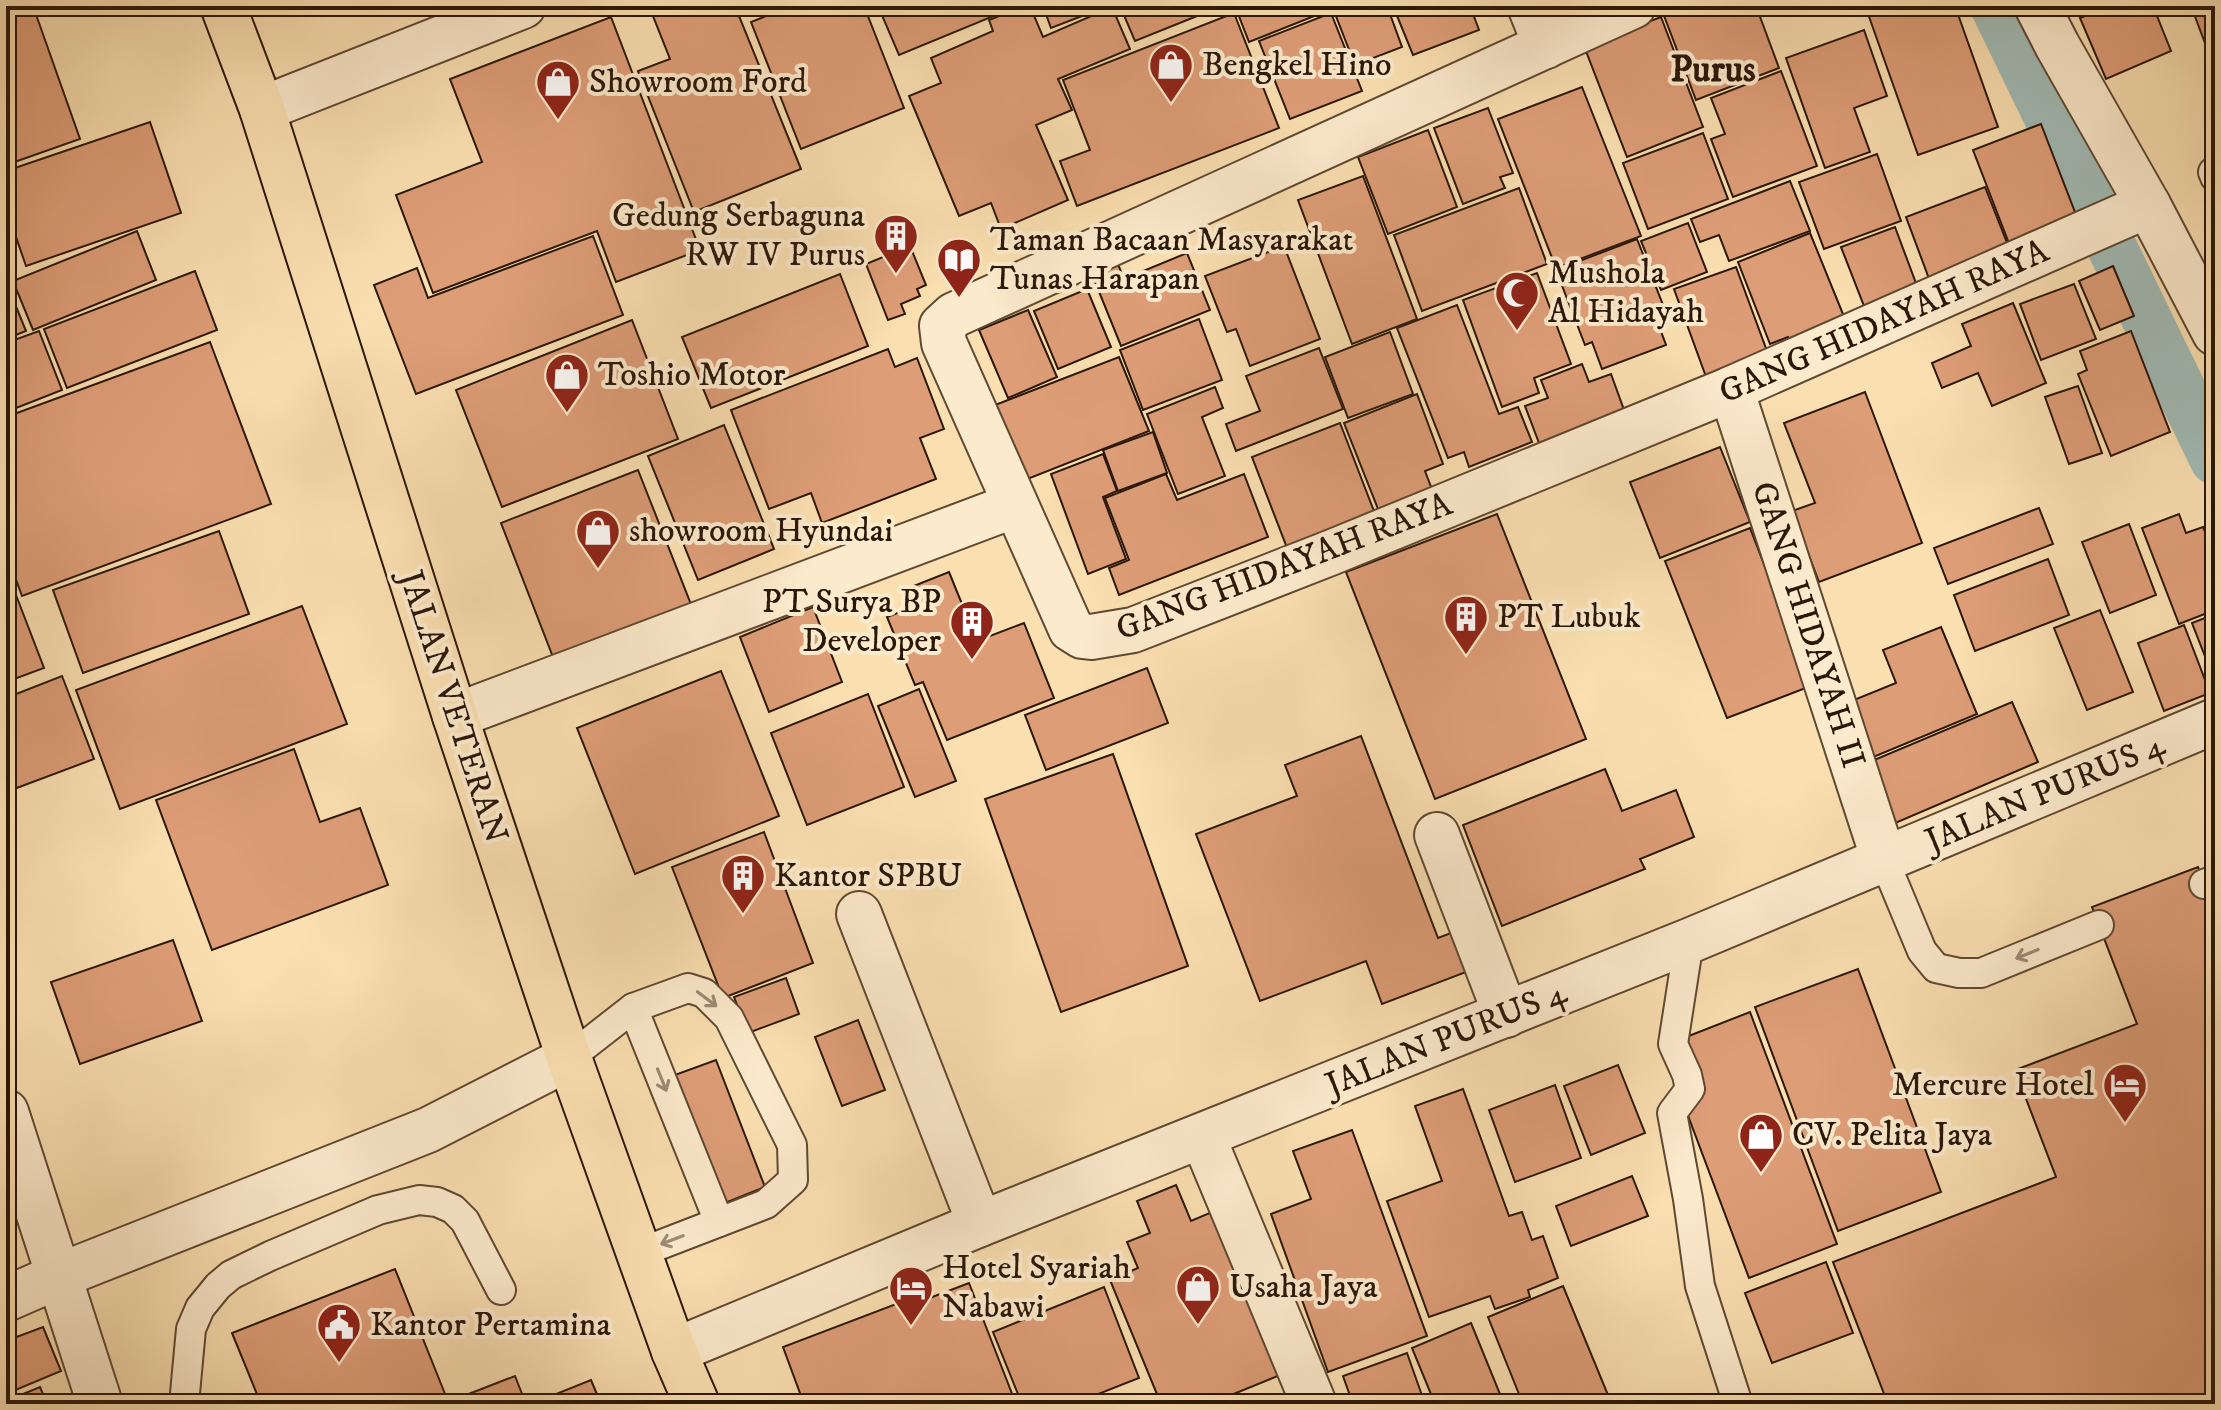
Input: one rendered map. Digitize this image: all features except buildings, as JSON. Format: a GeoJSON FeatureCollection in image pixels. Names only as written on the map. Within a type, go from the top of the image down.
{"type":"FeatureCollection","features":[{"type":"Feature","properties":{"kind":"main road","name":"JALAN VETERAN"},"geometry":{"type":"LineString","coordinates":[[223,6],[262,109],[455,716],[569,1058],[674,1351],[697,1404]]}},
{"type":"Feature","properties":{"kind":"street"},"geometry":{"type":"LineString","coordinates":[[262,109],[523,6]]}},
{"type":"Feature","properties":{"kind":"street"},"geometry":{"type":"LineString","coordinates":[[1530,6],[1546,46]]}},
{"type":"Feature","properties":{"kind":"street","name":"GANG HIDAYAH RAYA"},"geometry":{"type":"LineString","coordinates":[[1633,6],[954,315],[942,326],[944,343],[1071,629],[1082,636],[1091,637],[1133,630],[1330,553],[1731,389],[2139,209]]}},
{"type":"Feature","properties":{"kind":"street"},"geometry":{"type":"LineString","coordinates":[[2037,6],[2139,209],[2215,333]]}},
{"type":"Feature","properties":{"kind":"street","name":"GANG HIDAYAH II"},"geometry":{"type":"LineString","coordinates":[[1731,389],[1884,860]]}},
{"type":"Feature","properties":{"kind":"street"},"geometry":{"type":"LineString","coordinates":[[455,716],[1015,505]]}},
{"type":"Feature","properties":{"kind":"street","name":"JALAN PURUS 4"},"geometry":{"type":"LineString","coordinates":[[674,1351],[980,1224],[1689,941],[2215,721]]}},
{"type":"Feature","properties":{"kind":"street"},"geometry":{"type":"LineString","coordinates":[[1437,835],[1506,1015]]}},
{"type":"Feature","properties":{"kind":"street"},"geometry":{"type":"LineString","coordinates":[[859,914],[980,1224]]}},
{"type":"Feature","properties":{"kind":"street"},"geometry":{"type":"LineString","coordinates":[[6,1299],[428,1130],[569,1058]]}},
{"type":"Feature","properties":{"kind":"street"},"geometry":{"type":"LineString","coordinates":[[6,1112],[61,1275],[100,1404]]}},
{"type":"Feature","properties":{"kind":"street"},"geometry":{"type":"LineString","coordinates":[[1203,1137],[1314,1404]]}},
{"type":"Feature","properties":{"kind":"lane"},"geometry":{"type":"LineString","coordinates":[[1884,860],[1922,951],[1936,968],[1959,973],[1981,973],[2099,925]]}},
{"type":"Feature","properties":{"kind":"lane"},"geometry":{"type":"LineString","coordinates":[[1689,941],[1673,1044],[1690,1089],[1672,1113],[1700,1286],[1738,1404]]}},
{"type":"Feature","properties":{"kind":"lane"},"geometry":{"type":"LineString","coordinates":[[569,1058],[633,1008],[688,988],[704,993],[729,1018],[792,1145],[793,1180],[766,1204],[639,1253]]}},
{"type":"Feature","properties":{"kind":"lane"},"geometry":{"type":"LineString","coordinates":[[633,1008],[719,1222]]}},
{"type":"Feature","properties":{"kind":"lane"},"geometry":{"type":"LineString","coordinates":[[184,1404],[191,1329],[200,1308],[218,1286],[231,1275],[270,1256],[378,1210],[419,1200],[437,1202],[453,1209],[465,1221],[501,1290]]}},
{"type":"Feature","properties":{"kind":"waterway"},"geometry":{"type":"LineString","coordinates":[[1995,6],[2215,460]]}},
{"type":"Feature","properties":{"kind":"place","name":"Bengkel Hino"},"geometry":{"type":"Point","coordinates":[1171,104]}},
{"type":"Feature","properties":{"kind":"place","name":"Showroom Ford"},"geometry":{"type":"Point","coordinates":[558,121]}},
{"type":"Feature","properties":{"kind":"place","name":"Gedung Serbaguna RW IV Purus"},"geometry":{"type":"Point","coordinates":[896,275]}},
{"type":"Feature","properties":{"kind":"place","name":"Taman Bacaan Masyarakat Tunas Harapan"},"geometry":{"type":"Point","coordinates":[959,299]}},
{"type":"Feature","properties":{"kind":"place","name":"Mushola Al Hidayah"},"geometry":{"type":"Point","coordinates":[1517,332]}},
{"type":"Feature","properties":{"kind":"place","name":"Toshio Motor"},"geometry":{"type":"Point","coordinates":[567,414]}},
{"type":"Feature","properties":{"kind":"place","name":"showroom Hyundai"},"geometry":{"type":"Point","coordinates":[598,570]}},
{"type":"Feature","properties":{"kind":"place","name":"PT Lubuk"},"geometry":{"type":"Point","coordinates":[1466,656]}},
{"type":"Feature","properties":{"kind":"place","name":"PT Surya BP Developer"},"geometry":{"type":"Point","coordinates":[972,661]}},
{"type":"Feature","properties":{"kind":"place","name":"Kantor SPBU"},"geometry":{"type":"Point","coordinates":[743,915]}},
{"type":"Feature","properties":{"kind":"place","name":"Mercure Hotel"},"geometry":{"type":"Point","coordinates":[2125,1124]}},
{"type":"Feature","properties":{"kind":"place","name":"CV. Pelita Jaya"},"geometry":{"type":"Point","coordinates":[1761,1174]}},
{"type":"Feature","properties":{"kind":"place","name":"Usaha Jaya"},"geometry":{"type":"Point","coordinates":[1198,1326]}},
{"type":"Feature","properties":{"kind":"place","name":"Hotel Syariah Nabawi"},"geometry":{"type":"Point","coordinates":[911,1327]}},
{"type":"Feature","properties":{"kind":"place","name":"Kantor Pertamina"},"geometry":{"type":"Point","coordinates":[339,1364]}},
{"type":"Feature","properties":{"kind":"district","name":"Purus"},"geometry":{"type":"Point","coordinates":[1713,70]}}]}
